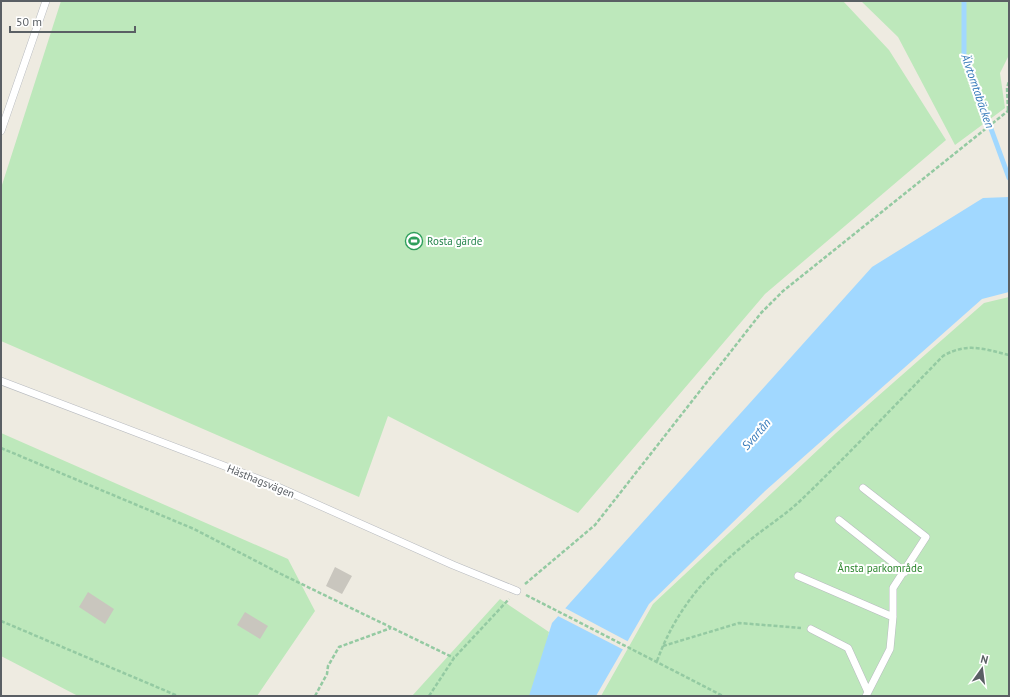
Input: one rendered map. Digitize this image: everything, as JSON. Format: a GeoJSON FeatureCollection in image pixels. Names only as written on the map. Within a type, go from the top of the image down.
{"type":"FeatureCollection","features":[{"type":"Feature","properties":{"kind":"lane"},"geometry":{"type":"LineString","coordinates":[[1,131],[2,123],[46,1]]}},
{"type":"Feature","properties":{"kind":"lane","name":"Hästhagsvägen"},"geometry":{"type":"LineString","coordinates":[[1,381],[269,483],[453,565],[517,591]]}},
{"type":"Feature","properties":{"kind":"lane"},"geometry":{"type":"LineString","coordinates":[[863,488],[926,537],[905,572],[893,588],[893,617],[890,649],[867,694]]}},
{"type":"Feature","properties":{"kind":"lane"},"geometry":{"type":"LineString","coordinates":[[840,520],[905,572]]}},
{"type":"Feature","properties":{"kind":"lane"},"geometry":{"type":"LineString","coordinates":[[798,576],[893,617]]}},
{"type":"Feature","properties":{"kind":"lane"},"geometry":{"type":"LineString","coordinates":[[811,629],[848,648],[867,694]]}},
{"type":"Feature","properties":{"kind":"path"},"geometry":{"type":"LineString","coordinates":[[429,696],[454,658],[517,591],[595,525],[761,313],[783,291],[1009,110],[1007,88],[1009,81]]}},
{"type":"Feature","properties":{"kind":"path"},"geometry":{"type":"LineString","coordinates":[[657,661],[663,646],[685,604],[702,582],[742,546],[799,502],[943,356],[954,350],[966,347],[1009,355]]}},
{"type":"Feature","properties":{"kind":"path"},"geometry":{"type":"LineString","coordinates":[[1,448],[194,528],[281,574],[454,658]]}},
{"type":"Feature","properties":{"kind":"path"},"geometry":{"type":"LineString","coordinates":[[517,591],[557,610],[723,696]]}},
{"type":"Feature","properties":{"kind":"path"},"geometry":{"type":"LineString","coordinates":[[1,621],[178,696]]}},
{"type":"Feature","properties":{"kind":"path"},"geometry":{"type":"LineString","coordinates":[[663,646],[739,623],[811,629]]}},
{"type":"Feature","properties":{"kind":"path"},"geometry":{"type":"LineString","coordinates":[[315,696],[327,674],[328,666],[339,647],[391,628]]}},
{"type":"Feature","properties":{"kind":"green space","name":"Rosta gärde"},"geometry":{"type":"Polygon","coordinates":[[[61,1],[843,1],[889,50],[946,140],[765,294],[578,513],[388,416],[359,497],[1,341],[1,188],[61,1]]]}},
{"type":"Feature","properties":{"kind":"green space"},"geometry":{"type":"Polygon","coordinates":[[[861,1],[1009,1],[1009,55],[1000,73],[1005,108],[955,145],[898,37],[861,1]]]}},
{"type":"Feature","properties":{"kind":"green space","name":"Ånsta parkområde"},"geometry":{"type":"Polygon","coordinates":[[[1009,297],[1009,696],[601,696],[653,604],[836,433],[984,303],[1009,297]]]}},
{"type":"Feature","properties":{"kind":"green space"},"geometry":{"type":"Polygon","coordinates":[[[1,433],[288,559],[315,611],[257,696],[78,696],[1,656],[1,433]]]}},
{"type":"Feature","properties":{"kind":"green space"},"geometry":{"type":"Polygon","coordinates":[[[500,599],[549,632],[536,696],[412,696],[500,599]]]}},
{"type":"Feature","properties":{"kind":"water","name":"Svartån"},"geometry":{"type":"Polygon","coordinates":[[[1009,197],[1009,292],[982,299],[765,491],[649,604],[596,696],[529,696],[552,623],[872,267],[983,198],[1009,197]]]}},
{"type":"Feature","properties":{"kind":"pier"},"geometry":{"type":"Polygon","coordinates":[[[563,607],[629,642],[624,650],[556,615],[563,607]]]}},
{"type":"Feature","properties":{"kind":"building"},"geometry":{"type":"Polygon","coordinates":[[[335,567],[352,576],[342,594],[326,586],[335,567]]]}},
{"type":"Feature","properties":{"kind":"building"},"geometry":{"type":"Polygon","coordinates":[[[88,592],[114,609],[105,624],[79,607],[88,592]]]}},
{"type":"Feature","properties":{"kind":"building"},"geometry":{"type":"Polygon","coordinates":[[[245,612],[268,626],[260,639],[237,625],[245,612]]]}},
{"type":"Feature","properties":{"kind":"waterway","name":"Älvtomtabäcken"},"geometry":{"type":"LineString","coordinates":[[964,1],[964,55],[1009,178]]}},
{"type":"Feature","properties":{"kind":"place","name":"Rosta gärde"},"geometry":{"type":"Point","coordinates":[414,241]}}]}
